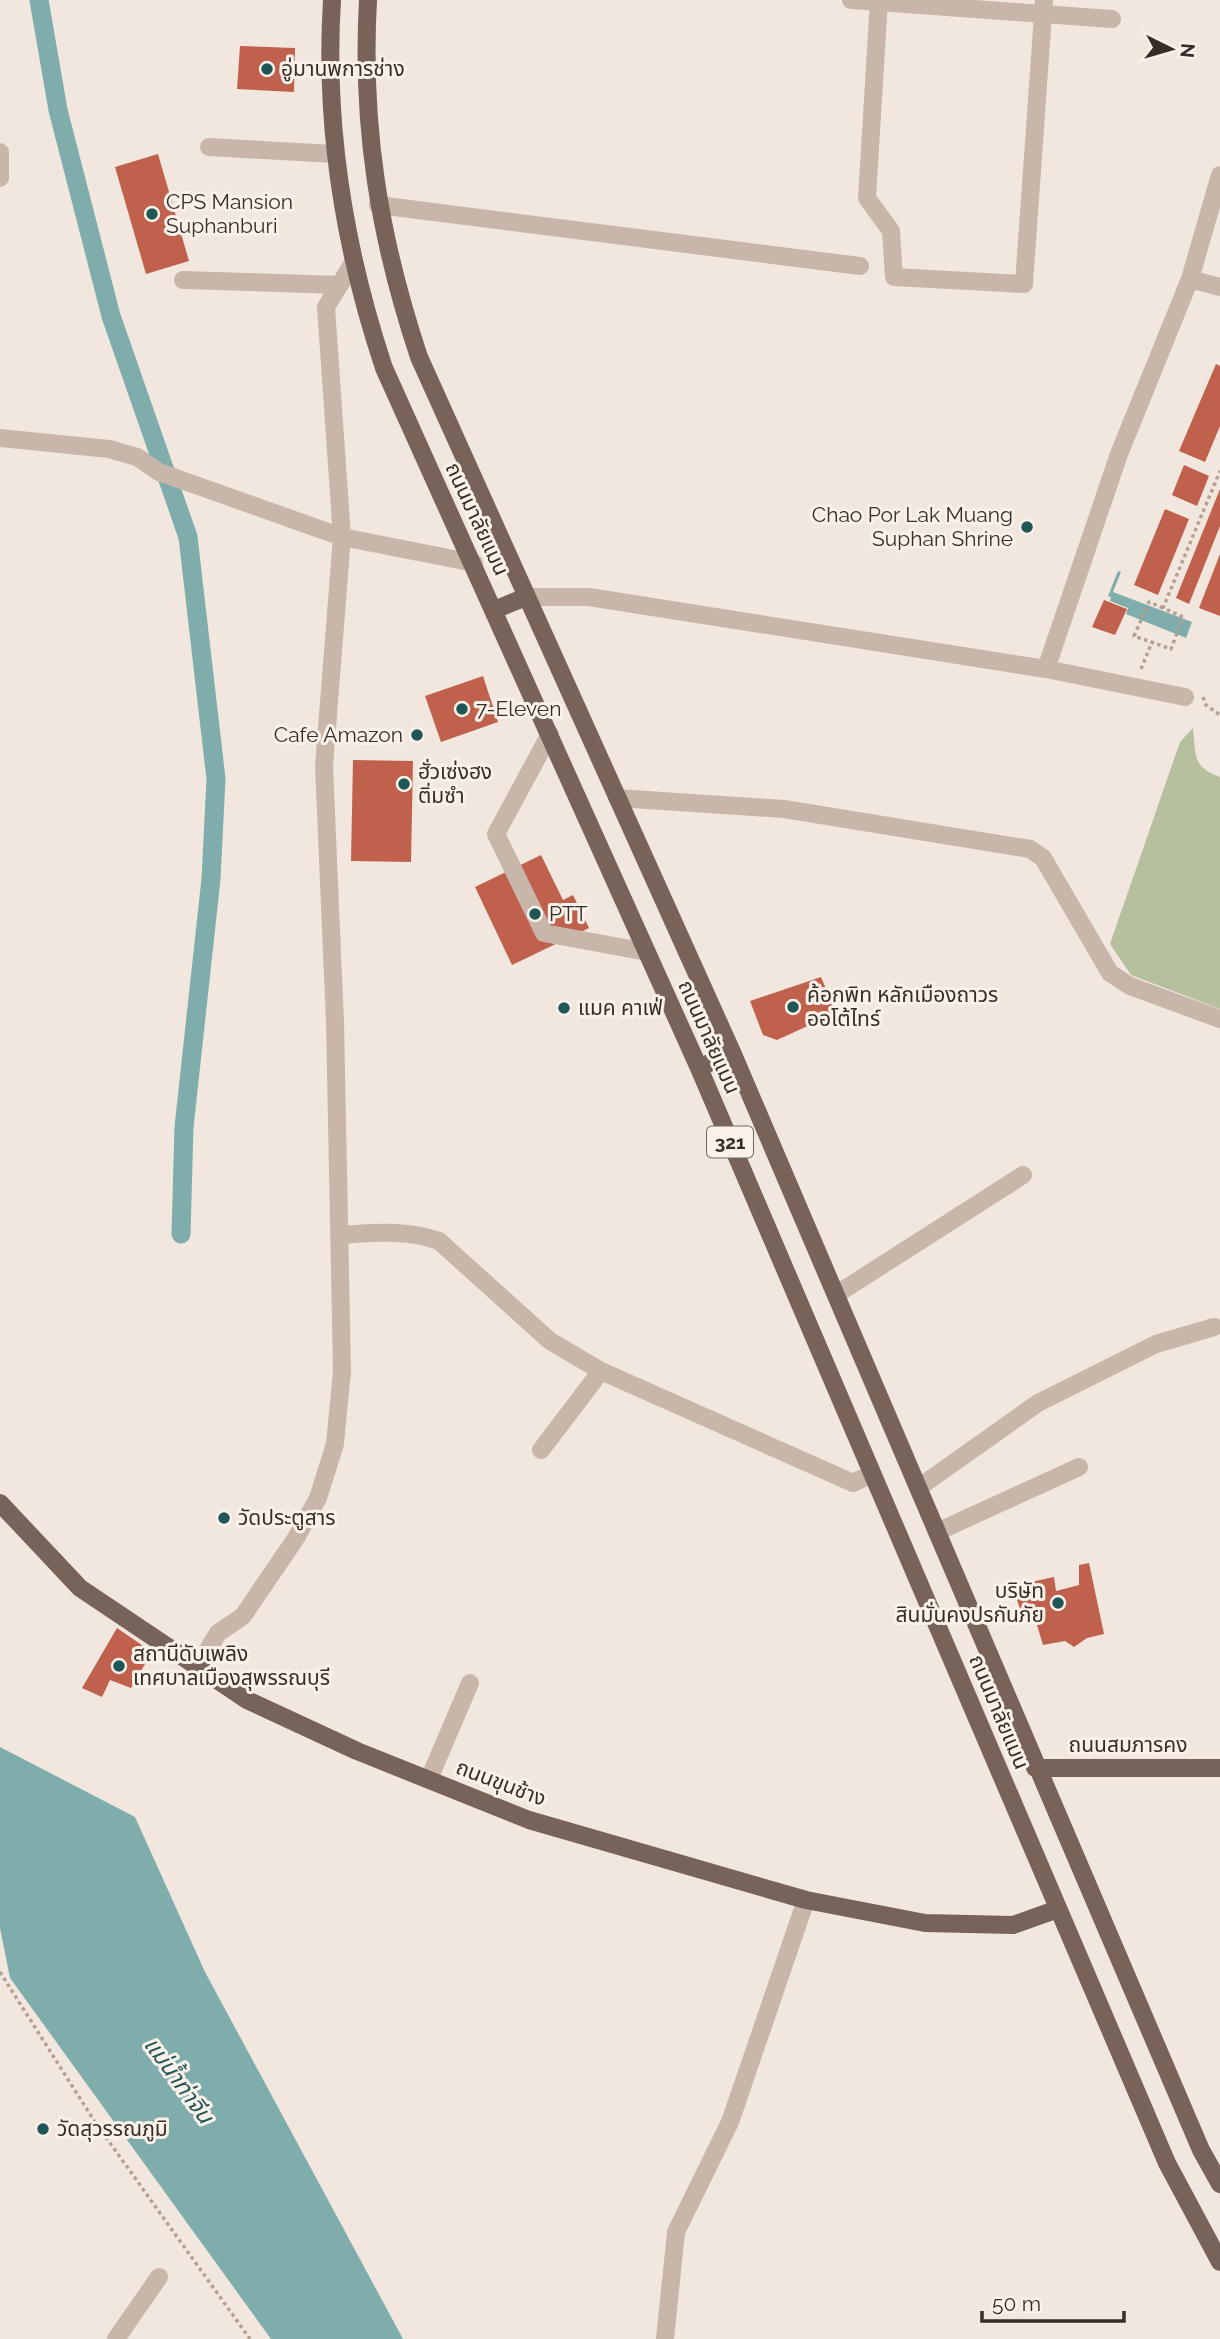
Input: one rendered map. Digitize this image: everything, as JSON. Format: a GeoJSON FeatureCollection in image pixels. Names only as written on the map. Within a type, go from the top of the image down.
{"type":"FeatureCollection","features":[{"type":"Feature","properties":{"kind":"main road","name":"ถนนมาลัยแมน"},"geometry":{"type":"LineString","coordinates":[[331,0],[330,106],[334,154],[353,262],[384,368],[699,1068],[1167,2163],[1220,2262]]}},
{"type":"Feature","properties":{"kind":"main road","name":"ถนนมาลัยแมน"},"geometry":{"type":"LineString","coordinates":[[368,0],[366,104],[378,205],[398,289],[419,357],[732,1052],[837,1294],[1035,1768],[1201,2150],[1220,2183]]}},
{"type":"Feature","properties":{"kind":"main road"},"geometry":{"type":"LineString","coordinates":[[494,610],[526,597]]}},
{"type":"Feature","properties":{"kind":"main road"},"geometry":{"type":"LineString","coordinates":[[699,1068],[732,1052]]}},
{"type":"Feature","properties":{"kind":"main road","name":"ถนนขุนช้าง"},"geometry":{"type":"LineString","coordinates":[[0,1503],[80,1588],[247,1700],[357,1751],[529,1820],[806,1900],[925,1923],[1013,1925],[1059,1909]]}},
{"type":"Feature","properties":{"kind":"main road","name":"ถนนสมภารคง"},"geometry":{"type":"LineString","coordinates":[[1035,1768],[1220,1768]]}},
{"type":"Feature","properties":{"kind":"street"},"geometry":{"type":"LineString","coordinates":[[851,0],[1043,7],[1112,19]]}},
{"type":"Feature","properties":{"kind":"street"},"geometry":{"type":"LineString","coordinates":[[879,1],[867,198],[891,231],[894,277],[1024,284],[1043,7]]}},
{"type":"Feature","properties":{"kind":"street"},"geometry":{"type":"LineString","coordinates":[[209,146],[334,154]]}},
{"type":"Feature","properties":{"kind":"street"},"geometry":{"type":"LineString","coordinates":[[0,152],[0,178]]}},
{"type":"Feature","properties":{"kind":"street"},"geometry":{"type":"LineString","coordinates":[[1046,669],[1119,454],[1190,279],[1220,175]]}},
{"type":"Feature","properties":{"kind":"street"},"geometry":{"type":"LineString","coordinates":[[378,205],[860,266]]}},
{"type":"Feature","properties":{"kind":"street"},"geometry":{"type":"LineString","coordinates":[[197,1668],[218,1633],[243,1616],[296,1538],[318,1497],[335,1444],[339,1414],[342,1371],[339,1236],[324,765],[342,537],[326,307],[353,262]]}},
{"type":"Feature","properties":{"kind":"street"},"geometry":{"type":"LineString","coordinates":[[1190,279],[1220,287]]}},
{"type":"Feature","properties":{"kind":"street"},"geometry":{"type":"LineString","coordinates":[[183,280],[340,285]]}},
{"type":"Feature","properties":{"kind":"street"},"geometry":{"type":"LineString","coordinates":[[0,438],[109,449],[137,457],[159,472],[342,537],[474,563]]}},
{"type":"Feature","properties":{"kind":"street"},"geometry":{"type":"LineString","coordinates":[[526,597],[589,597],[1046,669],[1185,696]]}},
{"type":"Feature","properties":{"kind":"street"},"geometry":{"type":"LineString","coordinates":[[550,734],[496,834],[544,933],[647,952]]}},
{"type":"Feature","properties":{"kind":"street"},"geometry":{"type":"LineString","coordinates":[[617,798],[784,809],[1030,849],[1043,858],[1110,973],[1130,986],[1220,1019]]}},
{"type":"Feature","properties":{"kind":"street"},"geometry":{"type":"LineString","coordinates":[[837,1294],[1023,1175]]}},
{"type":"Feature","properties":{"kind":"street"},"geometry":{"type":"LineString","coordinates":[[339,1236],[390,1232],[419,1234],[439,1241],[550,1341],[601,1371],[853,1483],[872,1474]]}},
{"type":"Feature","properties":{"kind":"street"},"geometry":{"type":"LineString","coordinates":[[918,1488],[1038,1403],[1156,1344],[1214,1327]]}},
{"type":"Feature","properties":{"kind":"street"},"geometry":{"type":"LineString","coordinates":[[541,1450],[601,1371]]}},
{"type":"Feature","properties":{"kind":"street"},"geometry":{"type":"LineString","coordinates":[[937,1532],[1079,1467]]}},
{"type":"Feature","properties":{"kind":"street"},"geometry":{"type":"LineString","coordinates":[[429,1780],[470,1683]]}},
{"type":"Feature","properties":{"kind":"street"},"geometry":{"type":"LineString","coordinates":[[665,2339],[676,2232],[730,2122],[806,1900]]}},
{"type":"Feature","properties":{"kind":"street"},"geometry":{"type":"LineString","coordinates":[[116,2339],[159,2277]]}},
{"type":"Feature","properties":{"kind":"path"},"geometry":{"type":"LineString","coordinates":[[1163,608],[1220,471]]}},
{"type":"Feature","properties":{"kind":"path"},"geometry":{"type":"LineString","coordinates":[[1149,603],[1163,608],[1183,617],[1171,649],[1134,635],[1149,603]]}},
{"type":"Feature","properties":{"kind":"path"},"geometry":{"type":"LineString","coordinates":[[1138,677],[1152,642]]}},
{"type":"Feature","properties":{"kind":"path"},"geometry":{"type":"LineString","coordinates":[[1206,705],[1220,715]]}},
{"type":"Feature","properties":{"kind":"path"},"geometry":{"type":"LineString","coordinates":[[0,1972],[95,2122],[250,2339]]}},
{"type":"Feature","properties":{"kind":"green space"},"geometry":{"type":"Polygon","coordinates":[[[1193,728],[1197,759],[1204,769],[1220,777],[1220,1009],[1131,975],[1110,944],[1180,742],[1193,728]]]}},
{"type":"Feature","properties":{"kind":"water"},"geometry":{"type":"Polygon","coordinates":[[[1118,571],[1121,572],[1113,592],[1192,622],[1186,638],[1126,614],[1128,608],[1110,601],[1111,597],[1108,596],[1118,571]]]}},
{"type":"Feature","properties":{"kind":"water","name":"แม่น้ำท่าจีน"},"geometry":{"type":"Polygon","coordinates":[[[0,1747],[135,1817],[205,1972],[403,2339],[271,2339],[10,1978],[0,1928],[0,1747]]]}},
{"type":"Feature","properties":{"kind":"building","name":"อู่มานพการช่าง"},"geometry":{"type":"Polygon","coordinates":[[[240,46],[295,48],[294,92],[237,89],[240,46]]]}},
{"type":"Feature","properties":{"kind":"building","name":"CPS Mansion Suphanburi"},"geometry":{"type":"Polygon","coordinates":[[[158,154],[189,261],[146,274],[115,167],[158,154]]]}},
{"type":"Feature","properties":{"kind":"building"},"geometry":{"type":"Polygon","coordinates":[[[1216,364],[1220,366],[1220,426],[1205,462],[1179,451],[1216,364]]]}},
{"type":"Feature","properties":{"kind":"building"},"geometry":{"type":"Polygon","coordinates":[[[1184,465],[1209,476],[1197,506],[1172,495],[1184,465]]]}},
{"type":"Feature","properties":{"kind":"building"},"geometry":{"type":"Polygon","coordinates":[[[1220,489],[1220,526],[1189,604],[1176,598],[1220,489]]]}},
{"type":"Feature","properties":{"kind":"building"},"geometry":{"type":"Polygon","coordinates":[[[1165,509],[1189,519],[1158,595],[1134,585],[1165,509]]]}},
{"type":"Feature","properties":{"kind":"building"},"geometry":{"type":"Polygon","coordinates":[[[1220,554],[1220,616],[1199,608],[1220,554]]]}},
{"type":"Feature","properties":{"kind":"building"},"geometry":{"type":"Polygon","coordinates":[[[1104,600],[1127,609],[1115,635],[1092,627],[1104,600]]]}},
{"type":"Feature","properties":{"kind":"building","name":"7-Eleven"},"geometry":{"type":"Polygon","coordinates":[[[483,676],[498,722],[441,742],[425,696],[483,676]]]}},
{"type":"Feature","properties":{"kind":"building"},"geometry":{"type":"Polygon","coordinates":[[[353,760],[413,761],[411,862],[351,861],[353,760]]]}},
{"type":"Feature","properties":{"kind":"building","name":"PTT"},"geometry":{"type":"Polygon","coordinates":[[[541,855],[563,900],[573,895],[589,928],[512,965],[475,887],[541,855]]]}},
{"type":"Feature","properties":{"kind":"building","name":"ค้อกพิท หลักเมืองถาวร ออโต้ไทร์"},"geometry":{"type":"Polygon","coordinates":[[[821,977],[836,1013],[777,1040],[763,1035],[750,1001],[821,977]]]}},
{"type":"Feature","properties":{"kind":"building","name":"บริษัท สินมั่นคงปรกันภัย"},"geometry":{"type":"Polygon","coordinates":[[[1089,1563],[1104,1634],[1087,1638],[1074,1647],[1065,1641],[1043,1645],[1034,1615],[1023,1617],[1012,1586],[1054,1577],[1056,1591],[1079,1585],[1079,1565],[1089,1563]]]}},
{"type":"Feature","properties":{"kind":"building","name":"สถานีดับเพลิง เทศบาลเมืองสุพรรณบุรี"},"geometry":{"type":"Polygon","coordinates":[[[117,1628],[152,1652],[131,1688],[110,1680],[102,1697],[82,1688],[117,1628]]]}},
{"type":"Feature","properties":{"kind":"waterway"},"geometry":{"type":"LineString","coordinates":[[39,0],[58,110],[111,316],[188,537],[216,779],[211,879],[184,1127],[181,1234]]}},
{"type":"Feature","properties":{"kind":"place","name":"อู่มานพการช่าง"},"geometry":{"type":"Point","coordinates":[267,69]}},
{"type":"Feature","properties":{"kind":"place","name":"CPS Mansion Suphanburi"},"geometry":{"type":"Point","coordinates":[152,214]}},
{"type":"Feature","properties":{"kind":"place","name":"Chao Por Lak Muang Suphan Shrine"},"geometry":{"type":"Point","coordinates":[1027,527]}},
{"type":"Feature","properties":{"kind":"place","name":"7-Eleven"},"geometry":{"type":"Point","coordinates":[462,709]}},
{"type":"Feature","properties":{"kind":"place","name":"Cafe Amazon"},"geometry":{"type":"Point","coordinates":[417,735]}},
{"type":"Feature","properties":{"kind":"place","name":"ฮั่วเซ่งฮง ติ่มซำ"},"geometry":{"type":"Point","coordinates":[404,784]}},
{"type":"Feature","properties":{"kind":"place","name":"PTT"},"geometry":{"type":"Point","coordinates":[535,914]}},
{"type":"Feature","properties":{"kind":"place","name":"ค้อกพิท หลักเมืองถาวร ออโต้ไทร์"},"geometry":{"type":"Point","coordinates":[793,1007]}},
{"type":"Feature","properties":{"kind":"place","name":"แมค คาเฟ่"},"geometry":{"type":"Point","coordinates":[564,1008]}},
{"type":"Feature","properties":{"kind":"place","name":"วัดประตูสาร"},"geometry":{"type":"Point","coordinates":[224,1518]}},
{"type":"Feature","properties":{"kind":"place","name":"บริษัท สินมั่นคงปรกันภัย"},"geometry":{"type":"Point","coordinates":[1058,1603]}},
{"type":"Feature","properties":{"kind":"place","name":"สถานีดับเพลิง เทศบาลเมืองสุพรรณบุรี"},"geometry":{"type":"Point","coordinates":[119,1666]}},
{"type":"Feature","properties":{"kind":"place","name":"วัดสุวรรณภูมิ"},"geometry":{"type":"Point","coordinates":[43,2129]}}]}
